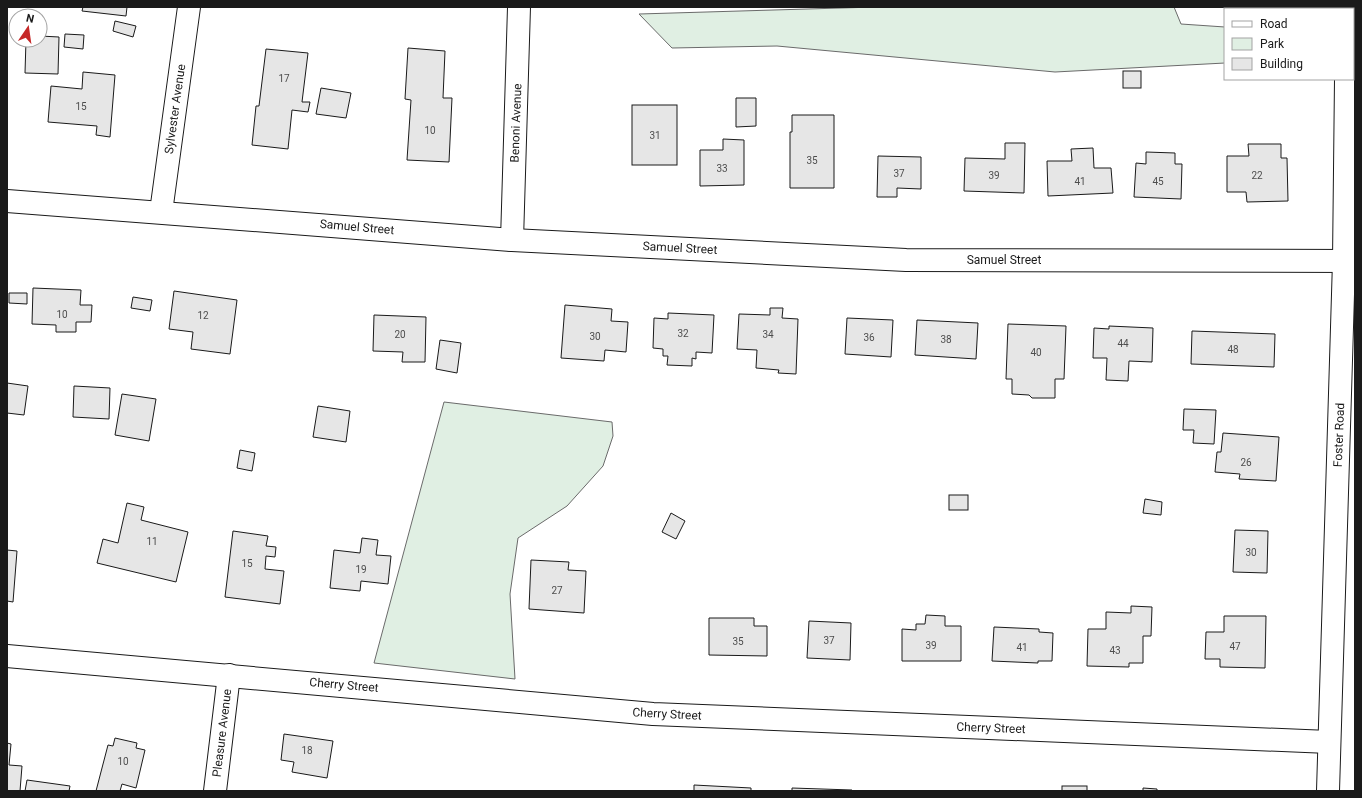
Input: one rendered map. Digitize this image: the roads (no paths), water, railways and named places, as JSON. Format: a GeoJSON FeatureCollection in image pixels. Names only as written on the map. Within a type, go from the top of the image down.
{"type":"FeatureCollection","features":[{"type":"Feature","properties":{"kind":"street","name":"Sylvester Avenue"},"geometry":{"type":"LineString","coordinates":[[161,212],[189,7]]}},
{"type":"Feature","properties":{"kind":"street","name":"Benoni Avenue"},"geometry":{"type":"LineString","coordinates":[[512,240],[519,7]]}},
{"type":"Feature","properties":{"kind":"street","name":"Foster Road"},"geometry":{"type":"LineString","coordinates":[[1328,791],[1350,261],[1346,80]]}},
{"type":"Feature","properties":{"kind":"street","name":"Samuel Street"},"geometry":{"type":"LineString","coordinates":[[7,201],[512,240],[906,260],[1350,261]]}},
{"type":"Feature","properties":{"kind":"street","name":"Cherry Street"},"geometry":{"type":"LineString","coordinates":[[7,656],[653,714],[1329,742]]}},
{"type":"Feature","properties":{"kind":"street","name":"Pleasure Avenue"},"geometry":{"type":"LineString","coordinates":[[215,791],[229,675]]}}]}
